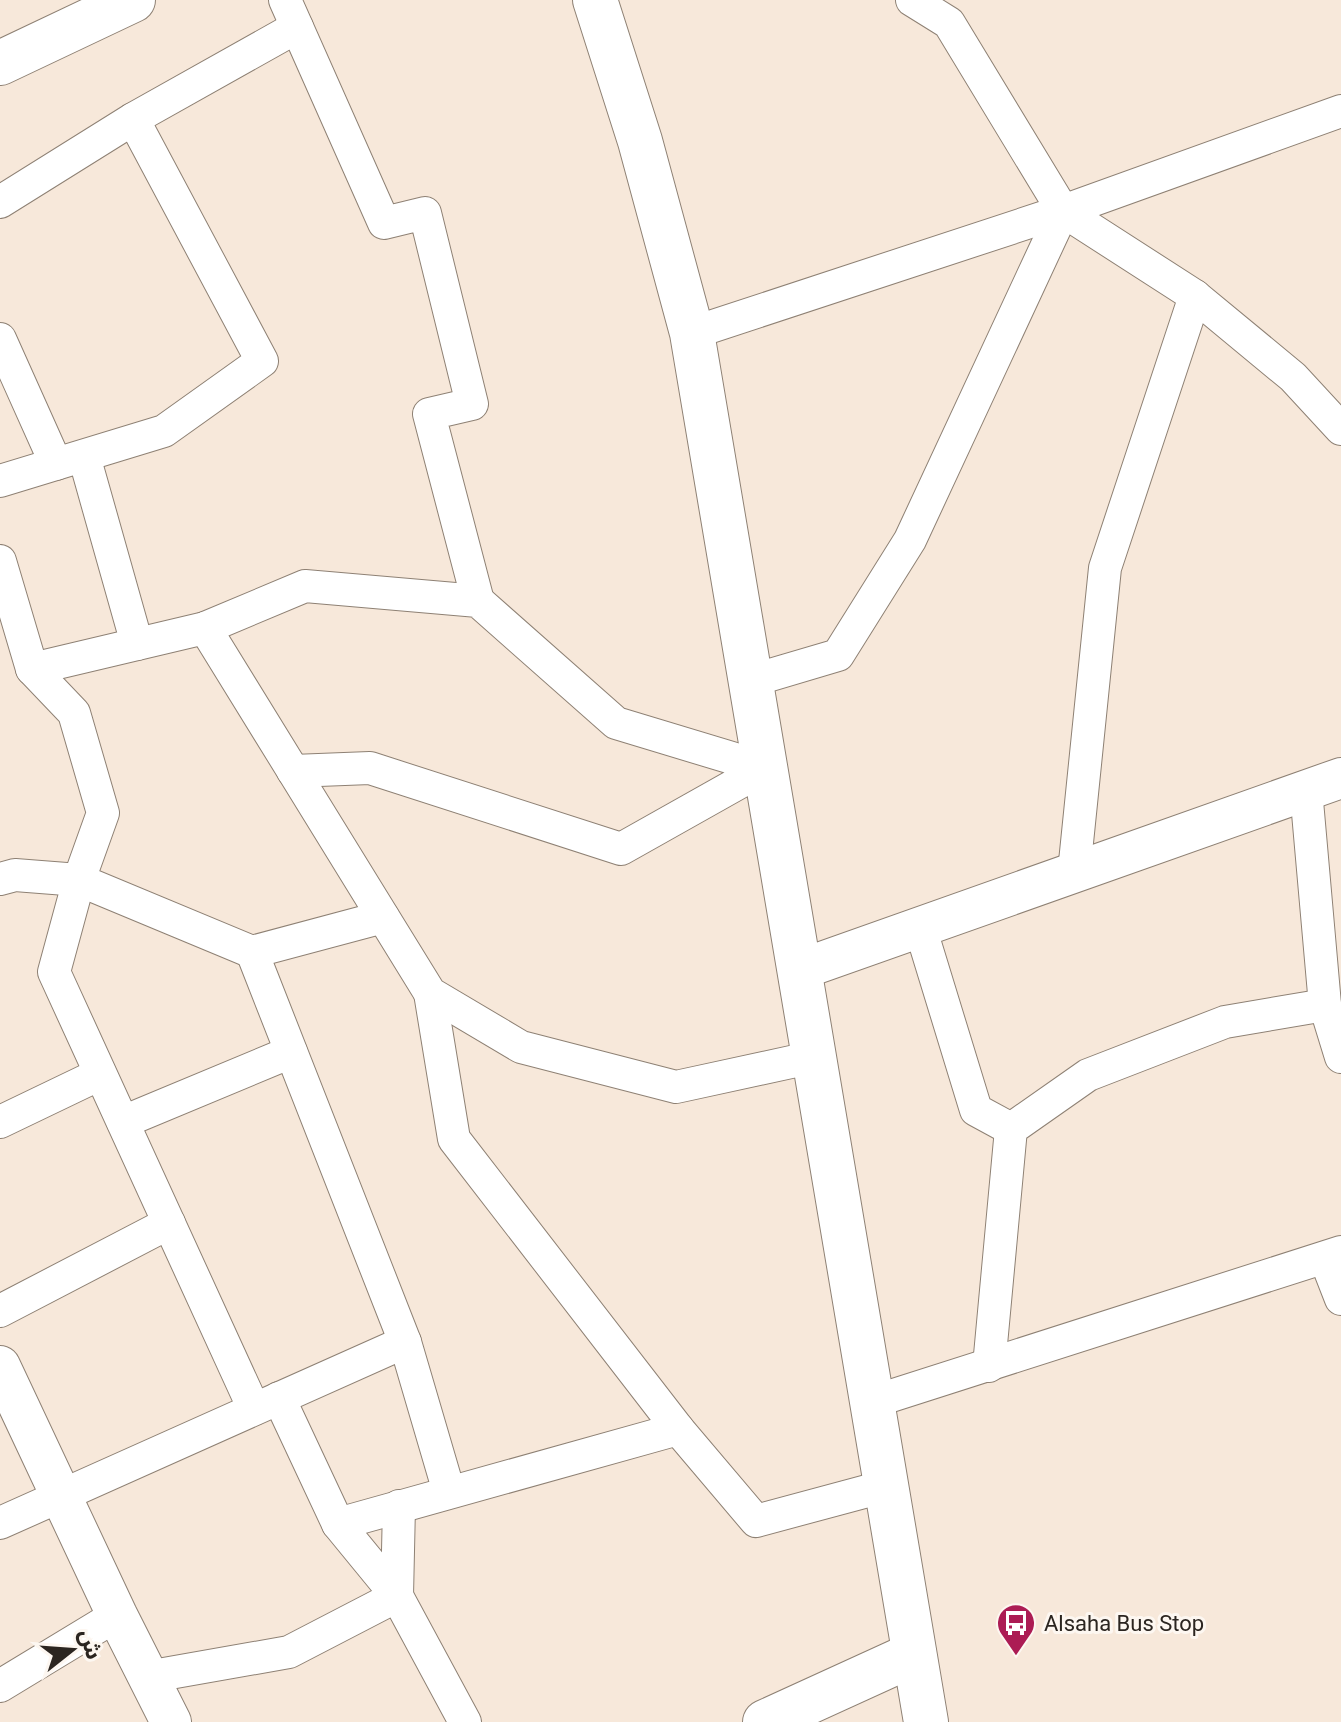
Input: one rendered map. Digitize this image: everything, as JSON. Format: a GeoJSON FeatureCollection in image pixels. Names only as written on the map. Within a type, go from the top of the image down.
{"type":"FeatureCollection","features":[{"type":"Feature","properties":{"kind":"main road"},"geometry":{"type":"LineString","coordinates":[[0,63],[133,0]]}},
{"type":"Feature","properties":{"kind":"main road"},"geometry":{"type":"LineString","coordinates":[[595,0],[640,141],[692,333],[926,1722]]}},
{"type":"Feature","properties":{"kind":"main road"},"geometry":{"type":"LineString","coordinates":[[765,1722],[914,1654]]}},
{"type":"Feature","properties":{"kind":"street"},"geometry":{"type":"LineString","coordinates":[[912,0],[949,23],[1063,211],[1195,296],[1293,377],[1341,429]]}},
{"type":"Feature","properties":{"kind":"street"},"geometry":{"type":"LineString","coordinates":[[0,202],[133,119],[291,14],[384,223],[425,213],[472,404],[429,414],[478,601],[616,723],[765,768]]}},
{"type":"Feature","properties":{"kind":"street"},"geometry":{"type":"LineString","coordinates":[[692,333],[1063,211],[1341,111]]}},
{"type":"Feature","properties":{"kind":"street"},"geometry":{"type":"LineString","coordinates":[[0,481],[164,431],[262,361],[133,119]]}},
{"type":"Feature","properties":{"kind":"street"},"geometry":{"type":"LineString","coordinates":[[750,681],[838,655],[910,540],[1063,211]]}},
{"type":"Feature","properties":{"kind":"street"},"geometry":{"type":"LineString","coordinates":[[1074,872],[1105,568],[1195,296]]}},
{"type":"Feature","properties":{"kind":"street"},"geometry":{"type":"LineString","coordinates":[[0,339],[70,460],[137,644]]}},
{"type":"Feature","properties":{"kind":"street"},"geometry":{"type":"LineString","coordinates":[[0,561],[32,669],[74,713],[103,813],[79,880],[54,972],[169,1223],[266,1404],[338,1524],[397,1596],[465,1722]]}},
{"type":"Feature","properties":{"kind":"street"},"geometry":{"type":"LineString","coordinates":[[32,669],[205,628],[305,586],[478,601]]}},
{"type":"Feature","properties":{"kind":"street"},"geometry":{"type":"LineString","coordinates":[[205,628],[430,993],[454,1139],[678,1429],[756,1521],[886,1486]]}},
{"type":"Feature","properties":{"kind":"street"},"geometry":{"type":"LineString","coordinates":[[293,771],[370,768],[621,849],[765,768]]}},
{"type":"Feature","properties":{"kind":"street"},"geometry":{"type":"LineString","coordinates":[[799,970],[1324,784],[1325,1005],[1341,1057]]}},
{"type":"Feature","properties":{"kind":"street"},"geometry":{"type":"LineString","coordinates":[[0,879],[15,875],[79,880],[252,952],[383,917]]}},
{"type":"Feature","properties":{"kind":"street"},"geometry":{"type":"LineString","coordinates":[[920,927],[976,1110],[1011,1129]]}},
{"type":"Feature","properties":{"kind":"street"},"geometry":{"type":"LineString","coordinates":[[252,952],[405,1342],[449,1492]]}},
{"type":"Feature","properties":{"kind":"street"},"geometry":{"type":"LineString","coordinates":[[430,993],[521,1047],[676,1087],[814,1057]]}},
{"type":"Feature","properties":{"kind":"street"},"geometry":{"type":"LineString","coordinates":[[989,1366],[1011,1129],[1088,1075],[1225,1022],[1325,1005]]}},
{"type":"Feature","properties":{"kind":"street"},"geometry":{"type":"LineString","coordinates":[[123,1122],[291,1052]]}},
{"type":"Feature","properties":{"kind":"street"},"geometry":{"type":"LineString","coordinates":[[0,1122],[100,1074]]}},
{"type":"Feature","properties":{"kind":"street"},"geometry":{"type":"LineString","coordinates":[[0,1311],[169,1223]]}},
{"type":"Feature","properties":{"kind":"street"},"geometry":{"type":"LineString","coordinates":[[872,1402],[1333,1255],[1341,1299]]}},
{"type":"Feature","properties":{"kind":"street"},"geometry":{"type":"LineString","coordinates":[[0,1523],[405,1342]]}},
{"type":"Feature","properties":{"kind":"street"},"geometry":{"type":"LineString","coordinates":[[0,1366],[171,1722]]}},
{"type":"Feature","properties":{"kind":"street"},"geometry":{"type":"LineString","coordinates":[[338,1524],[678,1429]]}},
{"type":"Feature","properties":{"kind":"street"},"geometry":{"type":"LineString","coordinates":[[397,1596],[399,1506]]}},
{"type":"Feature","properties":{"kind":"street"},"geometry":{"type":"LineString","coordinates":[[147,1677],[289,1652],[397,1596]]}},
{"type":"Feature","properties":{"kind":"street"},"geometry":{"type":"LineString","coordinates":[[0,1686],[117,1615]]}},
{"type":"Feature","properties":{"kind":"place","name":"Alsaha Bus Stop"},"geometry":{"type":"Point","coordinates":[1016,1657]}}]}
